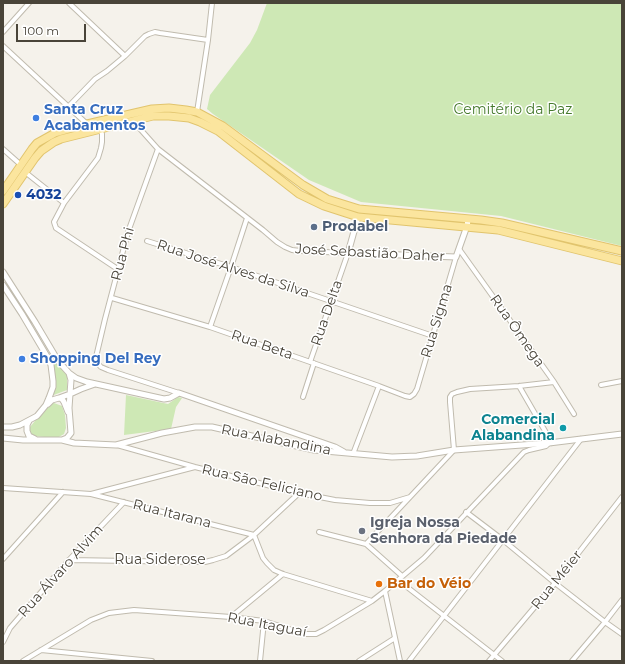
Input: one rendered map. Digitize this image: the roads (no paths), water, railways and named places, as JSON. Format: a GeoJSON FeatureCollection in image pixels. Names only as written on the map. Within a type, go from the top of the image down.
{"type":"FeatureCollection","features":[{"type":"Feature","properties":{"kind":"main road"},"geometry":{"type":"LineString","coordinates":[[3,191],[32,149],[49,135],[87,124],[152,109],[169,108],[197,112],[222,126],[303,185],[327,199],[359,209],[468,223],[622,261]]}},
{"type":"Feature","properties":{"kind":"main road"},"geometry":{"type":"LineString","coordinates":[[3,204],[41,151],[54,142],[153,116],[169,116],[189,118],[218,131],[299,194],[324,206],[358,217],[468,223],[502,223],[622,251]]}},
{"type":"Feature","properties":{"kind":"street"},"geometry":{"type":"LineString","coordinates":[[3,32],[29,3]]}},
{"type":"Feature","properties":{"kind":"street"},"geometry":{"type":"LineString","coordinates":[[69,3],[125,56]]}},
{"type":"Feature","properties":{"kind":"street"},"geometry":{"type":"LineString","coordinates":[[197,112],[212,3]]}},
{"type":"Feature","properties":{"kind":"street"},"geometry":{"type":"LineString","coordinates":[[68,107],[95,79],[125,56],[145,36],[149,34],[155,32],[208,40]]}},
{"type":"Feature","properties":{"kind":"street"},"geometry":{"type":"LineString","coordinates":[[3,46],[87,124]]}},
{"type":"Feature","properties":{"kind":"street","name":"José Sebastião Daher"},"geometry":{"type":"LineString","coordinates":[[133,121],[158,149],[277,242],[292,250],[456,257]]}},
{"type":"Feature","properties":{"kind":"street"},"geometry":{"type":"LineString","coordinates":[[100,129],[102,134],[102,142],[98,158],[64,203],[54,222],[56,228],[119,270]]}},
{"type":"Feature","properties":{"kind":"street"},"geometry":{"type":"LineString","coordinates":[[3,149],[21,166]]}},
{"type":"Feature","properties":{"kind":"street","name":"Rua Phi"},"geometry":{"type":"LineString","coordinates":[[158,149],[128,232],[96,362],[101,367],[108,370],[179,393]]}},
{"type":"Feature","properties":{"kind":"street"},"geometry":{"type":"LineString","coordinates":[[25,172],[64,203]]}},
{"type":"Feature","properties":{"kind":"street","name":"Rua Delta"},"geometry":{"type":"LineString","coordinates":[[303,398],[312,363],[331,301],[348,253],[358,217]]}},
{"type":"Feature","properties":{"kind":"street"},"geometry":{"type":"LineString","coordinates":[[210,327],[247,218]]}},
{"type":"Feature","properties":{"kind":"street","name":"Rua Sigma"},"geometry":{"type":"LineString","coordinates":[[410,397],[417,389],[456,257],[468,223]]}},
{"type":"Feature","properties":{"kind":"street","name":"Rua José Alves da Silva"},"geometry":{"type":"LineString","coordinates":[[147,241],[231,267],[433,336]]}},
{"type":"Feature","properties":{"kind":"street","name":"Rua Ômega"},"geometry":{"type":"LineString","coordinates":[[459,249],[554,382],[574,414]]}},
{"type":"Feature","properties":{"kind":"street"},"geometry":{"type":"LineString","coordinates":[[3,272],[59,362],[76,378],[82,381],[164,399],[170,398],[179,393],[335,447],[347,453]]}},
{"type":"Feature","properties":{"kind":"street"},"geometry":{"type":"LineString","coordinates":[[3,285],[34,333],[51,365],[53,387],[46,406]]}},
{"type":"Feature","properties":{"kind":"street","name":"Rua Beta"},"geometry":{"type":"LineString","coordinates":[[112,298],[210,327],[410,397]]}},
{"type":"Feature","properties":{"kind":"street"},"geometry":{"type":"LineString","coordinates":[[62,440],[67,438],[71,433],[69,416],[70,373]]}},
{"type":"Feature","properties":{"kind":"street"},"geometry":{"type":"LineString","coordinates":[[601,385],[622,381]]}},
{"type":"Feature","properties":{"kind":"street"},"geometry":{"type":"LineString","coordinates":[[366,544],[454,450],[450,410],[450,397],[452,394],[470,389],[554,382]]}},
{"type":"Feature","properties":{"kind":"street"},"geometry":{"type":"LineString","coordinates":[[38,440],[29,436],[27,431],[28,422],[37,416],[52,400],[96,384]]}},
{"type":"Feature","properties":{"kind":"street"},"geometry":{"type":"LineString","coordinates":[[353,454],[379,386]]}},
{"type":"Feature","properties":{"kind":"street"},"geometry":{"type":"LineString","coordinates":[[519,386],[551,443]]}},
{"type":"Feature","properties":{"kind":"street"},"geometry":{"type":"LineString","coordinates":[[59,398],[64,402],[69,416]]}},
{"type":"Feature","properties":{"kind":"street"},"geometry":{"type":"LineString","coordinates":[[3,427],[12,427],[32,420]]}},
{"type":"Feature","properties":{"kind":"street","name":"Rua Alabandina"},"geometry":{"type":"LineString","coordinates":[[3,438],[23,440],[62,440],[74,443],[116,445],[162,433],[195,427],[212,427],[314,450],[392,457],[417,456],[454,450],[551,443],[622,434]]}},
{"type":"Feature","properties":{"kind":"street"},"geometry":{"type":"LineString","coordinates":[[409,661],[581,439]]}},
{"type":"Feature","properties":{"kind":"street","name":"Rua Itaguaí"},"geometry":{"type":"LineString","coordinates":[[23,661],[91,620],[109,613],[134,610],[231,617],[264,621],[305,634],[316,634],[385,592],[424,558],[524,452],[546,446],[551,443]]}},
{"type":"Feature","properties":{"kind":"street","name":"Rua São Feliciano"},"geometry":{"type":"LineString","coordinates":[[116,445],[298,493],[335,500],[370,504],[390,503],[410,497]]}},
{"type":"Feature","properties":{"kind":"street"},"geometry":{"type":"LineString","coordinates":[[3,488],[91,494],[195,467]]}},
{"type":"Feature","properties":{"kind":"street"},"geometry":{"type":"LineString","coordinates":[[3,559],[63,492]]}},
{"type":"Feature","properties":{"kind":"street","name":"Rua Siderose"},"geometry":{"type":"LineString","coordinates":[[69,560],[205,562],[226,556],[254,535],[298,493]]}},
{"type":"Feature","properties":{"kind":"street","name":"Rua Itarana"},"geometry":{"type":"LineString","coordinates":[[91,494],[254,535]]}},
{"type":"Feature","properties":{"kind":"street","name":"Rua Méier"},"geometry":{"type":"LineString","coordinates":[[489,661],[555,583],[622,496]]}},
{"type":"Feature","properties":{"kind":"street","name":"Rua Álvaro Alvim"},"geometry":{"type":"LineString","coordinates":[[3,642],[10,628],[69,560],[124,502]]}},
{"type":"Feature","properties":{"kind":"street"},"geometry":{"type":"LineString","coordinates":[[466,512],[622,634]]}},
{"type":"Feature","properties":{"kind":"street"},"geometry":{"type":"LineString","coordinates":[[319,532],[366,544],[402,576]]}},
{"type":"Feature","properties":{"kind":"street"},"geometry":{"type":"LineString","coordinates":[[254,535],[262,558],[274,570],[372,601]]}},
{"type":"Feature","properties":{"kind":"street"},"geometry":{"type":"LineString","coordinates":[[231,617],[283,574]]}},
{"type":"Feature","properties":{"kind":"street"},"geometry":{"type":"LineString","coordinates":[[398,580],[502,661]]}},
{"type":"Feature","properties":{"kind":"street"},"geometry":{"type":"LineString","coordinates":[[385,592],[400,661]]}},
{"type":"Feature","properties":{"kind":"street"},"geometry":{"type":"LineString","coordinates":[[572,661],[622,600]]}},
{"type":"Feature","properties":{"kind":"street"},"geometry":{"type":"LineString","coordinates":[[260,661],[264,621]]}},
{"type":"Feature","properties":{"kind":"street"},"geometry":{"type":"LineString","coordinates":[[359,661],[395,638]]}},
{"type":"Feature","properties":{"kind":"street"},"geometry":{"type":"LineString","coordinates":[[40,650],[152,661]]}},
{"type":"Feature","properties":{"kind":"place","name":"Santa Cruz Acabamentos"},"geometry":{"type":"Point","coordinates":[36,118]}},
{"type":"Feature","properties":{"kind":"place","name":"4032"},"geometry":{"type":"Point","coordinates":[18,195]}},
{"type":"Feature","properties":{"kind":"place","name":"Prodabel"},"geometry":{"type":"Point","coordinates":[314,227]}},
{"type":"Feature","properties":{"kind":"place","name":"Shopping Del Rey"},"geometry":{"type":"Point","coordinates":[22,359]}},
{"type":"Feature","properties":{"kind":"place","name":"Comercial Alabandina"},"geometry":{"type":"Point","coordinates":[563,428]}},
{"type":"Feature","properties":{"kind":"place","name":"Igreja Nossa Senhora da Piedade"},"geometry":{"type":"Point","coordinates":[362,531]}},
{"type":"Feature","properties":{"kind":"place","name":"Bar do Véio"},"geometry":{"type":"Point","coordinates":[379,584]}},
{"type":"Feature","properties":{"kind":"park label","name":"Cemitério da Paz"},"geometry":{"type":"Point","coordinates":[513,110]}}]}
